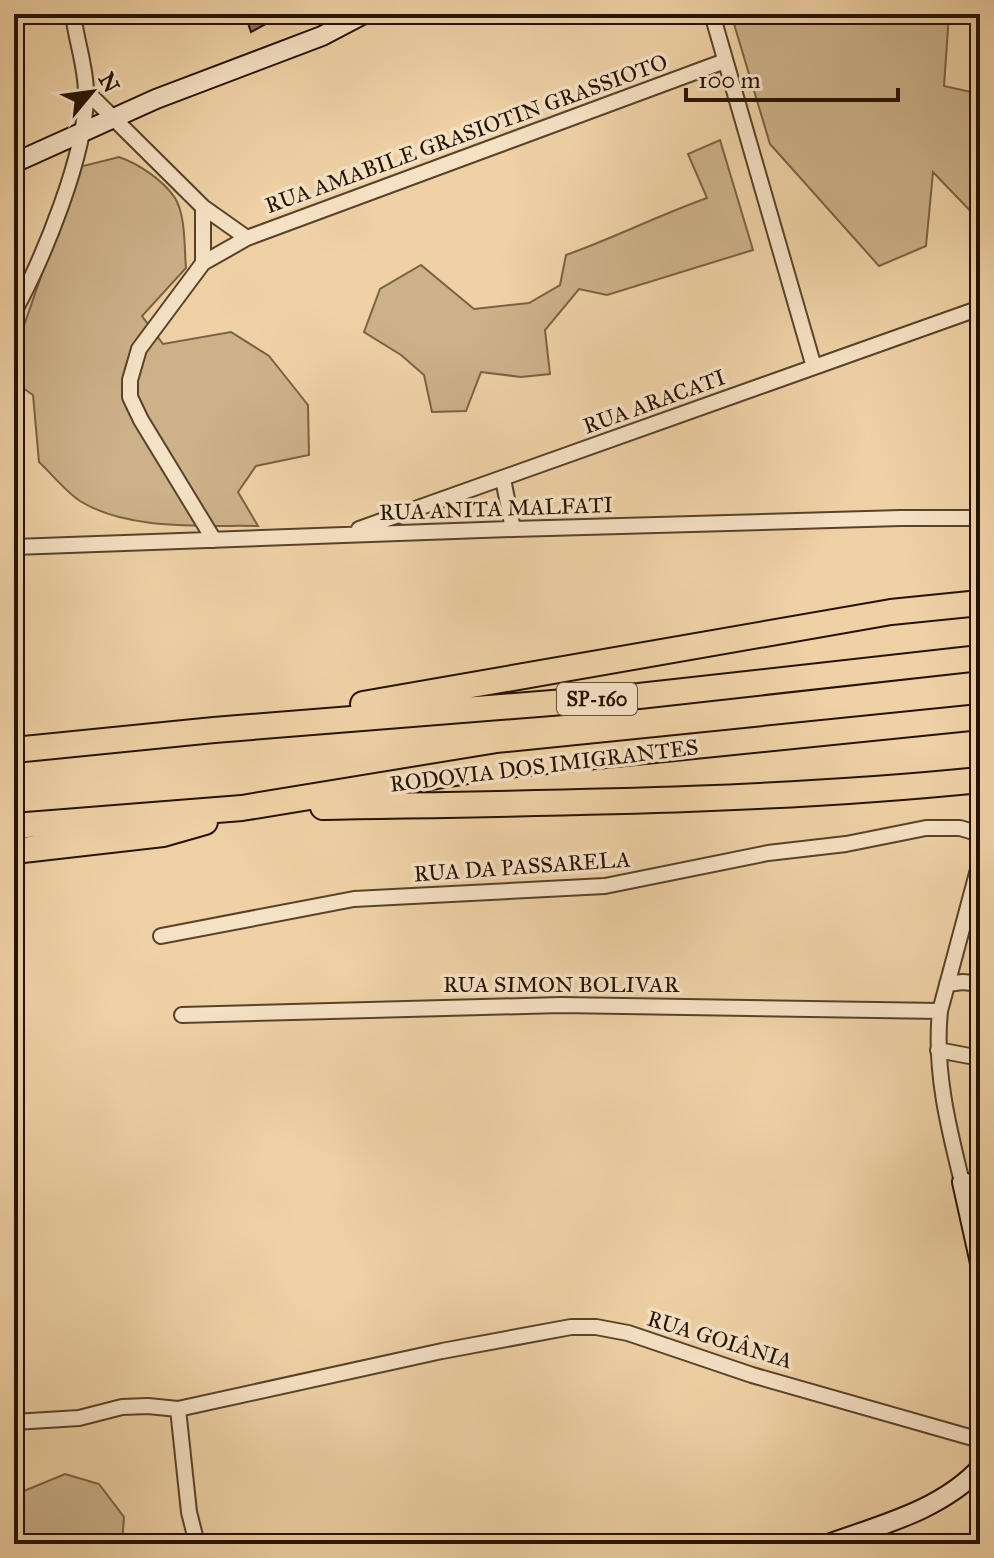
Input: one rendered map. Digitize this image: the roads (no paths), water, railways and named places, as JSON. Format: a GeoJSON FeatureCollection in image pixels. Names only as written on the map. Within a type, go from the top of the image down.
{"type":"FeatureCollection","features":[{"type":"Feature","properties":{"kind":"highway"},"geometry":{"type":"LineString","coordinates":[[214,730],[891,612],[980,603]]}},
{"type":"Feature","properties":{"kind":"highway","name":"SP-160"},"geometry":{"type":"LineString","coordinates":[[14,750],[214,730],[639,696],[980,658]]}},
{"type":"Feature","properties":{"kind":"highway","name":"RODOVIA DOS IMIGRANTES"},"geometry":{"type":"LineString","coordinates":[[14,826],[242,808],[498,766],[980,717]]}},
{"type":"Feature","properties":{"kind":"highway"},"geometry":{"type":"LineString","coordinates":[[14,851],[163,834],[242,808],[621,802],[892,789],[980,780]]}},
{"type":"Feature","properties":{"kind":"street"},"geometry":{"type":"LineString","coordinates":[[14,312],[30,283],[57,216],[83,131],[86,91],[73,14]]}},
{"type":"Feature","properties":{"kind":"street"},"geometry":{"type":"LineString","coordinates":[[14,163],[114,117],[322,36],[364,14]]}},
{"type":"Feature","properties":{"kind":"street"},"geometry":{"type":"LineString","coordinates":[[712,14],[814,367]]}},
{"type":"Feature","properties":{"kind":"street","name":"RUA AMABILE GRASIOTIN GRASSIOTO"},"geometry":{"type":"LineString","coordinates":[[203,263],[247,238],[725,61]]}},
{"type":"Feature","properties":{"kind":"street"},"geometry":{"type":"LineString","coordinates":[[86,91],[203,207],[247,238]]}},
{"type":"Feature","properties":{"kind":"street"},"geometry":{"type":"LineString","coordinates":[[203,207],[203,263],[139,349],[130,380],[130,397],[153,443],[214,540]]}},
{"type":"Feature","properties":{"kind":"street","name":"RUA ARACATI"},"geometry":{"type":"LineString","coordinates":[[343,534],[980,308]]}},
{"type":"Feature","properties":{"kind":"street"},"geometry":{"type":"LineString","coordinates":[[503,479],[513,529]]}},
{"type":"Feature","properties":{"kind":"street","name":"RUA ANITA MALFATI"},"geometry":{"type":"LineString","coordinates":[[14,547],[343,534],[980,518]]}},
{"type":"Feature","properties":{"kind":"street","name":"RUA DA PASSARELA"},"geometry":{"type":"LineString","coordinates":[[161,936],[354,899],[605,886],[768,853],[846,844],[926,828],[960,828],[980,834]]}},
{"type":"Feature","properties":{"kind":"street"},"geometry":{"type":"LineString","coordinates":[[980,862],[940,1011],[938,1050],[949,1129],[971,1185],[980,1263]]}},
{"type":"Feature","properties":{"kind":"street"},"geometry":{"type":"LineString","coordinates":[[947,984],[980,984]]}},
{"type":"Feature","properties":{"kind":"street","name":"RUA SIMON BOLIVAR"},"geometry":{"type":"LineString","coordinates":[[182,1015],[561,1005],[940,1011]]}},
{"type":"Feature","properties":{"kind":"street"},"geometry":{"type":"LineString","coordinates":[[938,1050],[980,1058]]}},
{"type":"Feature","properties":{"kind":"street","name":"RUA GOIÂNIA"},"geometry":{"type":"LineString","coordinates":[[178,1409],[442,1351],[571,1327],[596,1327],[628,1333],[752,1375],[980,1440]]}},
{"type":"Feature","properties":{"kind":"street"},"geometry":{"type":"LineString","coordinates":[[14,1422],[79,1418],[133,1406],[178,1409],[189,1512],[197,1544]]}},
{"type":"Feature","properties":{"kind":"street"},"geometry":{"type":"LineString","coordinates":[[828,1544],[935,1502],[957,1490],[980,1468]]}}]}
